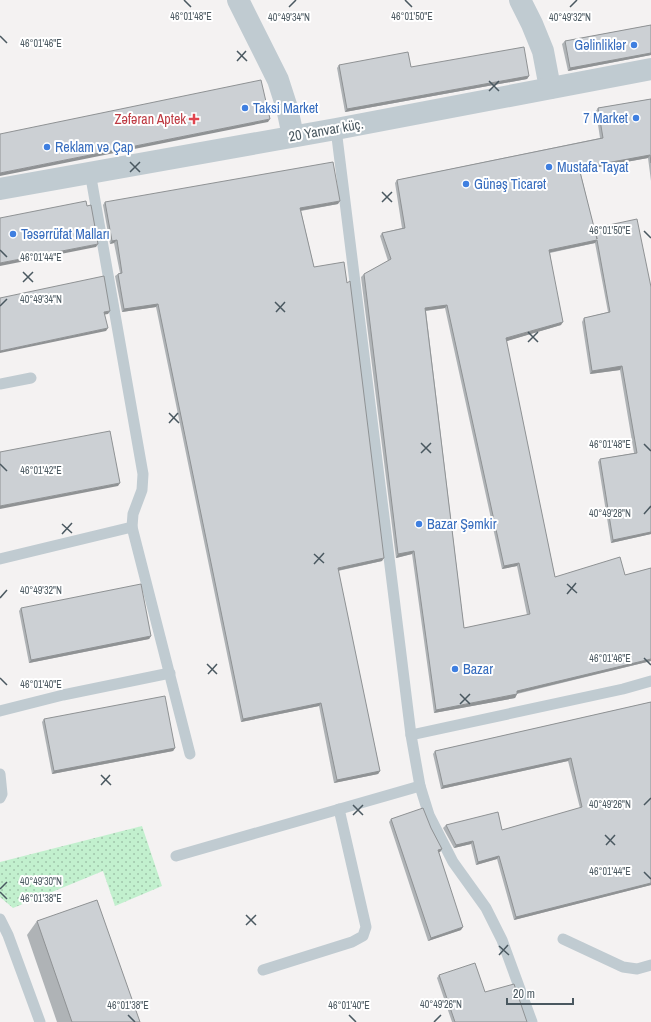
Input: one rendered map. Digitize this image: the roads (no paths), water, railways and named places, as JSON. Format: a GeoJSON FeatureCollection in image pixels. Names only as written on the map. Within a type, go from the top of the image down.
{"type":"FeatureCollection","features":[{"type":"Feature","properties":{"kind":"street"},"geometry":{"type":"LineString","coordinates":[[238,0],[278,80],[287,108],[293,136]]}},
{"type":"Feature","properties":{"kind":"street"},"geometry":{"type":"LineString","coordinates":[[520,0],[532,24],[543,52],[550,88]]}},
{"type":"Feature","properties":{"kind":"street","name":"20 Yanvar küç."},"geometry":{"type":"LineString","coordinates":[[0,189],[336,129],[651,69]]}},
{"type":"Feature","properties":{"kind":"lane"},"geometry":{"type":"LineString","coordinates":[[336,129],[411,735],[420,786],[429,815],[453,862],[486,908],[502,940],[532,1022]]}},
{"type":"Feature","properties":{"kind":"lane"},"geometry":{"type":"LineString","coordinates":[[90,172],[143,474],[142,490],[133,514],[132,527],[190,754]]}},
{"type":"Feature","properties":{"kind":"lane"},"geometry":{"type":"LineString","coordinates":[[0,384],[31,378]]}},
{"type":"Feature","properties":{"kind":"lane"},"geometry":{"type":"LineString","coordinates":[[0,559],[132,527]]}},
{"type":"Feature","properties":{"kind":"lane"},"geometry":{"type":"LineString","coordinates":[[0,711],[63,695],[170,673]]}},
{"type":"Feature","properties":{"kind":"lane"},"geometry":{"type":"LineString","coordinates":[[411,735],[623,689],[651,681]]}},
{"type":"Feature","properties":{"kind":"lane"},"geometry":{"type":"LineString","coordinates":[[0,774],[2,794],[0,798]]}},
{"type":"Feature","properties":{"kind":"lane"},"geometry":{"type":"LineString","coordinates":[[176,856],[420,786]]}},
{"type":"Feature","properties":{"kind":"lane"},"geometry":{"type":"LineString","coordinates":[[262,970],[352,942],[363,936],[366,926],[339,809]]}},
{"type":"Feature","properties":{"kind":"lane"},"geometry":{"type":"LineString","coordinates":[[0,919],[8,934],[40,1022]]}},
{"type":"Feature","properties":{"kind":"lane"},"geometry":{"type":"LineString","coordinates":[[563,939],[623,967],[637,969],[651,965]]}},
{"type":"Feature","properties":{"kind":"place","name":"Gəlinliklər"},"geometry":{"type":"Point","coordinates":[634,45]}},
{"type":"Feature","properties":{"kind":"place","name":"Taksi Market"},"geometry":{"type":"Point","coordinates":[245,108]}},
{"type":"Feature","properties":{"kind":"place","name":"7 Market"},"geometry":{"type":"Point","coordinates":[636,118]}},
{"type":"Feature","properties":{"kind":"place","name":"Zəfəran Aptek"},"geometry":{"type":"Point","coordinates":[194,119]}},
{"type":"Feature","properties":{"kind":"place","name":"Reklam və Çap"},"geometry":{"type":"Point","coordinates":[47,147]}},
{"type":"Feature","properties":{"kind":"place","name":"Mustafa Tayat"},"geometry":{"type":"Point","coordinates":[549,167]}},
{"type":"Feature","properties":{"kind":"place","name":"Günəş Ticarət"},"geometry":{"type":"Point","coordinates":[466,184]}},
{"type":"Feature","properties":{"kind":"place","name":"Təsərrüfat Malları"},"geometry":{"type":"Point","coordinates":[13,234]}},
{"type":"Feature","properties":{"kind":"place","name":"Bazar Şəmkir"},"geometry":{"type":"Point","coordinates":[419,524]}},
{"type":"Feature","properties":{"kind":"place","name":"Bazar"},"geometry":{"type":"Point","coordinates":[455,669]}}]}
